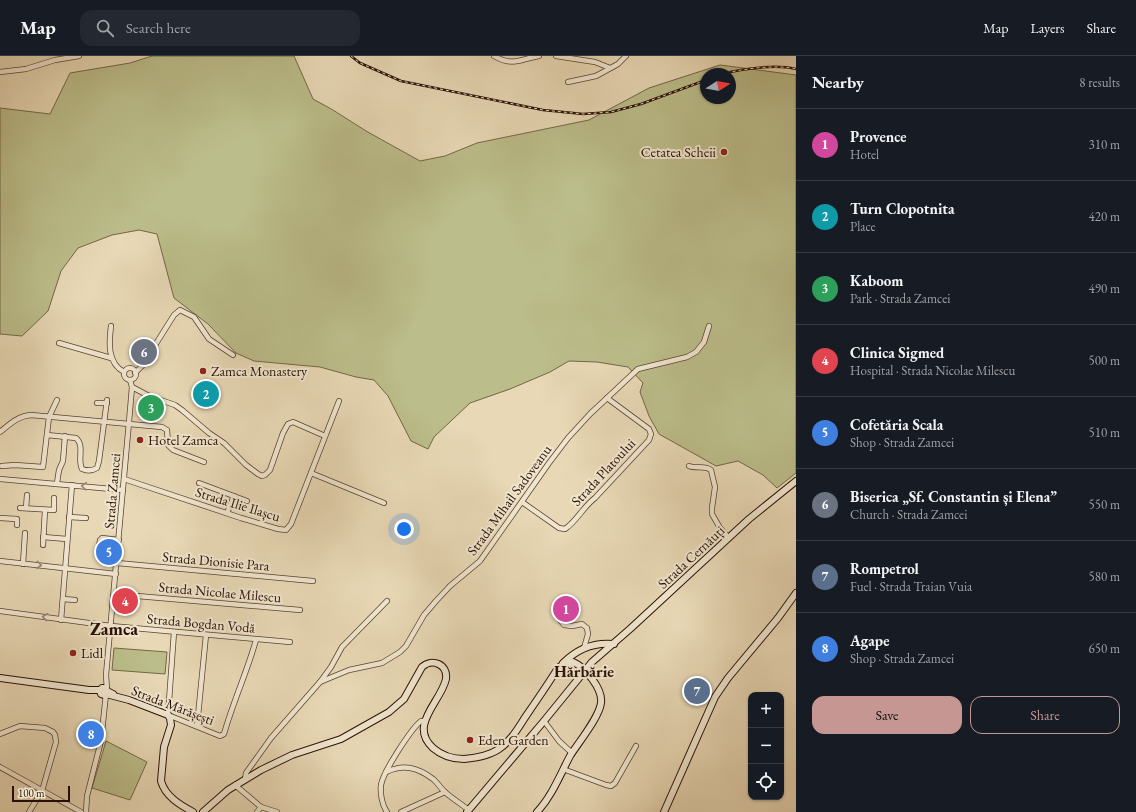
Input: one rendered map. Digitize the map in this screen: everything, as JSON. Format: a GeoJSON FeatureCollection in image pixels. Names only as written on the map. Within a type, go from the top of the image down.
{"type":"FeatureCollection","features":[{"type":"Feature","properties":{"kind":"street"},"geometry":{"type":"LineString","coordinates":[[0,72],[26,69],[55,60],[79,56]]}},
{"type":"Feature","properties":{"kind":"street"},"geometry":{"type":"LineString","coordinates":[[494,56],[501,60],[510,62],[521,61],[539,56]]}},
{"type":"Feature","properties":{"kind":"street"},"geometry":{"type":"LineString","coordinates":[[556,56],[595,62],[610,68]]}},
{"type":"Feature","properties":{"kind":"street"},"geometry":{"type":"LineString","coordinates":[[568,82],[596,76],[621,62],[626,56]]}},
{"type":"Feature","properties":{"kind":"street"},"geometry":{"type":"LineString","coordinates":[[111,326],[111,358],[118,368],[124,372],[125,378],[130,380],[135,377],[136,372],[174,315],[180,310],[194,317],[209,338],[234,355]]}},
{"type":"Feature","properties":{"kind":"street","name":"Strada Mihail Sadoveanu"},"geometry":{"type":"LineString","coordinates":[[320,682],[349,670],[382,663],[400,652],[406,646],[417,626],[430,608],[450,586],[480,561],[568,438],[638,369],[687,357],[696,352],[704,342],[710,326]]}},
{"type":"Feature","properties":{"kind":"street"},"geometry":{"type":"LineString","coordinates":[[58,343],[111,358]]}},
{"type":"Feature","properties":{"kind":"street"},"geometry":{"type":"LineString","coordinates":[[124,372],[126,369],[131,368],[136,372]]}},
{"type":"Feature","properties":{"kind":"street","name":"Strada Zamcei"},"geometry":{"type":"LineString","coordinates":[[86,812],[86,801],[101,741],[104,692],[132,387],[130,380]]}},
{"type":"Feature","properties":{"kind":"street"},"geometry":{"type":"LineString","coordinates":[[132,387],[149,396],[166,401],[178,408],[224,443],[246,465],[262,476],[270,470],[283,433],[288,424],[293,422],[325,436]]}},
{"type":"Feature","properties":{"kind":"street","name":"Strada Platoului"},"geometry":{"type":"LineString","coordinates":[[522,502],[559,528],[565,529],[574,522],[587,503],[595,498],[649,440],[651,434],[649,428],[607,398]]}},
{"type":"Feature","properties":{"kind":"street"},"geometry":{"type":"LineString","coordinates":[[2,466],[15,465],[43,467],[49,417],[57,400]]}},
{"type":"Feature","properties":{"kind":"street","name":"Strada Ilie Ilașcu"},"geometry":{"type":"LineString","coordinates":[[124,479],[227,513],[278,529],[286,530],[291,524],[339,401]]}},
{"type":"Feature","properties":{"kind":"street"},"geometry":{"type":"LineString","coordinates":[[47,435],[76,438],[80,441],[81,445],[80,464],[82,469],[87,471],[94,470],[99,465],[107,402],[97,402]]}},
{"type":"Feature","properties":{"kind":"street"},"geometry":{"type":"LineString","coordinates":[[0,432],[12,422],[25,416],[164,428],[168,430],[168,445],[173,450],[204,462]]}},
{"type":"Feature","properties":{"kind":"street"},"geometry":{"type":"LineString","coordinates":[[57,484],[59,470],[63,461],[65,436]]}},
{"type":"Feature","properties":{"kind":"street"},"geometry":{"type":"LineString","coordinates":[[689,466],[708,468],[711,470],[715,487],[712,514],[720,528],[729,538]]}},
{"type":"Feature","properties":{"kind":"street"},"geometry":{"type":"LineString","coordinates":[[311,473],[384,503]]}},
{"type":"Feature","properties":{"kind":"street"},"geometry":{"type":"LineString","coordinates":[[0,479],[123,490]]}},
{"type":"Feature","properties":{"kind":"street","name":"Strada Cernăuți"},"geometry":{"type":"LineString","coordinates":[[468,811],[584,672],[768,502],[796,480]]}},
{"type":"Feature","properties":{"kind":"street"},"geometry":{"type":"LineString","coordinates":[[199,483],[248,501]]}},
{"type":"Feature","properties":{"kind":"street"},"geometry":{"type":"LineString","coordinates":[[61,620],[72,485]]}},
{"type":"Feature","properties":{"kind":"street"},"geometry":{"type":"LineString","coordinates":[[26,495],[26,508]]}},
{"type":"Feature","properties":{"kind":"street"},"geometry":{"type":"LineString","coordinates":[[227,513],[234,496]]}},
{"type":"Feature","properties":{"kind":"street"},"geometry":{"type":"LineString","coordinates":[[20,508],[54,510],[54,498]]}},
{"type":"Feature","properties":{"kind":"street"},"geometry":{"type":"LineString","coordinates":[[43,545],[45,510]]}},
{"type":"Feature","properties":{"kind":"street"},"geometry":{"type":"LineString","coordinates":[[69,517],[86,518]]}},
{"type":"Feature","properties":{"kind":"street"},"geometry":{"type":"LineString","coordinates":[[0,518],[17,519],[17,525]]}},
{"type":"Feature","properties":{"kind":"street"},"geometry":{"type":"LineString","coordinates":[[23,564],[25,533]]}},
{"type":"Feature","properties":{"kind":"street"},"geometry":{"type":"LineString","coordinates":[[43,537],[67,539]]}},
{"type":"Feature","properties":{"kind":"street"},"geometry":{"type":"LineString","coordinates":[[99,546],[102,538],[119,540]]}},
{"type":"Feature","properties":{"kind":"street"},"geometry":{"type":"LineString","coordinates":[[0,561],[116,574]]}},
{"type":"Feature","properties":{"kind":"street","name":"Strada Dionisie Para"},"geometry":{"type":"LineString","coordinates":[[117,563],[313,581]]}},
{"type":"Feature","properties":{"kind":"street"},"geometry":{"type":"LineString","coordinates":[[664,812],[715,697],[728,678],[778,618],[796,593]]}},
{"type":"Feature","properties":{"kind":"street","name":"Strada Nicolae Milescu"},"geometry":{"type":"LineString","coordinates":[[114,594],[300,610]]}},
{"type":"Feature","properties":{"kind":"street"},"geometry":{"type":"LineString","coordinates":[[63,599],[75,600]]}},
{"type":"Feature","properties":{"kind":"street","name":"Strada Mihail Sadoveanu"},"geometry":{"type":"LineString","coordinates":[[245,780],[246,773],[272,738],[320,682],[331,667],[342,647],[387,601]]}},
{"type":"Feature","properties":{"kind":"street","name":"Strada Bogdan Vodă"},"geometry":{"type":"LineString","coordinates":[[0,611],[111,626],[290,642]]}},
{"type":"Feature","properties":{"kind":"street"},"geometry":{"type":"LineString","coordinates":[[562,615],[560,620],[564,625],[572,626],[582,624],[588,628],[584,648]]}},
{"type":"Feature","properties":{"kind":"street"},"geometry":{"type":"LineString","coordinates":[[174,632],[168,715],[171,725],[164,747],[161,781],[164,790],[193,812]]}},
{"type":"Feature","properties":{"kind":"street"},"geometry":{"type":"LineString","coordinates":[[197,726],[206,635]]}},
{"type":"Feature","properties":{"kind":"street","name":"Strada Mărășești"},"geometry":{"type":"LineString","coordinates":[[0,678],[104,692],[222,736],[246,672],[256,640]]}},
{"type":"Feature","properties":{"kind":"street"},"geometry":{"type":"LineString","coordinates":[[204,812],[235,785],[292,755],[341,739],[389,712],[404,699],[422,667],[432,662],[438,663],[443,667],[446,677],[444,684],[425,721],[425,736],[429,743],[441,753],[458,759],[475,758],[489,754],[499,749],[515,733],[561,665],[572,655],[584,648],[601,643],[614,644]]}},
{"type":"Feature","properties":{"kind":"street"},"geometry":{"type":"LineString","coordinates":[[537,812],[548,798],[601,704],[601,697],[597,686],[584,672],[573,662],[568,662],[561,665]]}},
{"type":"Feature","properties":{"kind":"street"},"geometry":{"type":"LineString","coordinates":[[554,676],[562,668],[569,665],[576,666],[584,672]]}},
{"type":"Feature","properties":{"kind":"street"},"geometry":{"type":"LineString","coordinates":[[387,812],[380,786],[383,777],[402,746],[418,724],[421,721],[425,721]]}},
{"type":"Feature","properties":{"kind":"street"},"geometry":{"type":"LineString","coordinates":[[544,721],[559,741],[572,753]]}},
{"type":"Feature","properties":{"kind":"street"},"geometry":{"type":"LineString","coordinates":[[0,734],[20,726],[45,728],[53,732],[55,735],[56,742],[42,791],[29,812]]}},
{"type":"Feature","properties":{"kind":"street"},"geometry":{"type":"LineString","coordinates":[[563,769],[611,786],[615,783],[636,746]]}},
{"type":"Feature","properties":{"kind":"street"},"geometry":{"type":"LineString","coordinates":[[0,766],[81,812]]}},
{"type":"Feature","properties":{"kind":"street"},"geometry":{"type":"LineString","coordinates":[[386,772],[400,767],[414,769],[432,778],[445,792],[468,811]]}},
{"type":"Feature","properties":{"kind":"street"},"geometry":{"type":"LineString","coordinates":[[235,785],[261,807],[276,812]]}},
{"type":"Feature","properties":{"kind":"street"},"geometry":{"type":"LineString","coordinates":[[401,812],[445,792]]}},
{"type":"Feature","properties":{"kind":"street"},"geometry":{"type":"LineString","coordinates":[[258,812],[261,807]]}},
{"type":"Feature","properties":{"kind":"green space"},"geometry":{"type":"Polygon","coordinates":[[[152,56],[294,56],[313,99],[420,161],[445,156],[477,143],[589,120],[649,88],[700,71],[700,104],[736,104],[736,68],[711,68],[720,65],[796,75],[796,473],[777,488],[763,475],[738,461],[716,466],[659,434],[649,416],[640,392],[643,383],[628,367],[597,362],[569,361],[550,372],[510,389],[470,403],[434,437],[428,449],[411,441],[388,396],[374,380],[356,377],[320,367],[254,361],[236,353],[208,324],[174,298],[157,234],[139,230],[112,235],[78,248],[61,271],[48,311],[22,336],[0,334],[0,108],[50,114],[70,73],[130,63],[152,56]]]}},
{"type":"Feature","properties":{"kind":"green space"},"geometry":{"type":"Polygon","coordinates":[[[114,648],[167,652],[165,674],[112,670],[114,648]]]}},
{"type":"Feature","properties":{"kind":"green space"},"geometry":{"type":"Polygon","coordinates":[[[106,741],[147,762],[130,800],[92,788],[106,741]]]}},
{"type":"Feature","properties":{"kind":"railway"},"geometry":{"type":"LineString","coordinates":[[351,56],[360,63],[401,81],[543,110],[583,114],[611,112],[641,104],[700,82]]}},
{"type":"Feature","properties":{"kind":"railway"},"geometry":{"type":"LineString","coordinates":[[736,71],[769,67],[796,69]]}},
{"type":"Feature","properties":{"kind":"place","name":"Cetatea Scheii"},"geometry":{"type":"Point","coordinates":[724,152]}},
{"type":"Feature","properties":{"kind":"place","name":"Biserica „Sf. Constantin și Elena”"},"geometry":{"type":"Point","coordinates":[144,352]}},
{"type":"Feature","properties":{"kind":"place","name":"Zamca Monastery"},"geometry":{"type":"Point","coordinates":[203,371]}},
{"type":"Feature","properties":{"kind":"place","name":"Turn Clopotnita"},"geometry":{"type":"Point","coordinates":[206,394]}},
{"type":"Feature","properties":{"kind":"place","name":"Kaboom"},"geometry":{"type":"Point","coordinates":[151,408]}},
{"type":"Feature","properties":{"kind":"place","name":"Hotel Zamca"},"geometry":{"type":"Point","coordinates":[140,440]}},
{"type":"Feature","properties":{"kind":"place","name":"Cofetăria Scala"},"geometry":{"type":"Point","coordinates":[109,552]}},
{"type":"Feature","properties":{"kind":"place","name":"Clinica Sigmed"},"geometry":{"type":"Point","coordinates":[125,601]}},
{"type":"Feature","properties":{"kind":"place","name":"Provence"},"geometry":{"type":"Point","coordinates":[566,609]}},
{"type":"Feature","properties":{"kind":"place","name":"Lidl"},"geometry":{"type":"Point","coordinates":[73,653]}},
{"type":"Feature","properties":{"kind":"place","name":"Rompetrol"},"geometry":{"type":"Point","coordinates":[697,691]}},
{"type":"Feature","properties":{"kind":"place","name":"Agape"},"geometry":{"type":"Point","coordinates":[91,734]}},
{"type":"Feature","properties":{"kind":"place","name":"Eden Garden"},"geometry":{"type":"Point","coordinates":[470,740]}},
{"type":"Feature","properties":{"kind":"district","name":"Zamca"},"geometry":{"type":"Point","coordinates":[114,628]}},
{"type":"Feature","properties":{"kind":"district","name":"Hărbărie"},"geometry":{"type":"Point","coordinates":[584,671]}}]}
